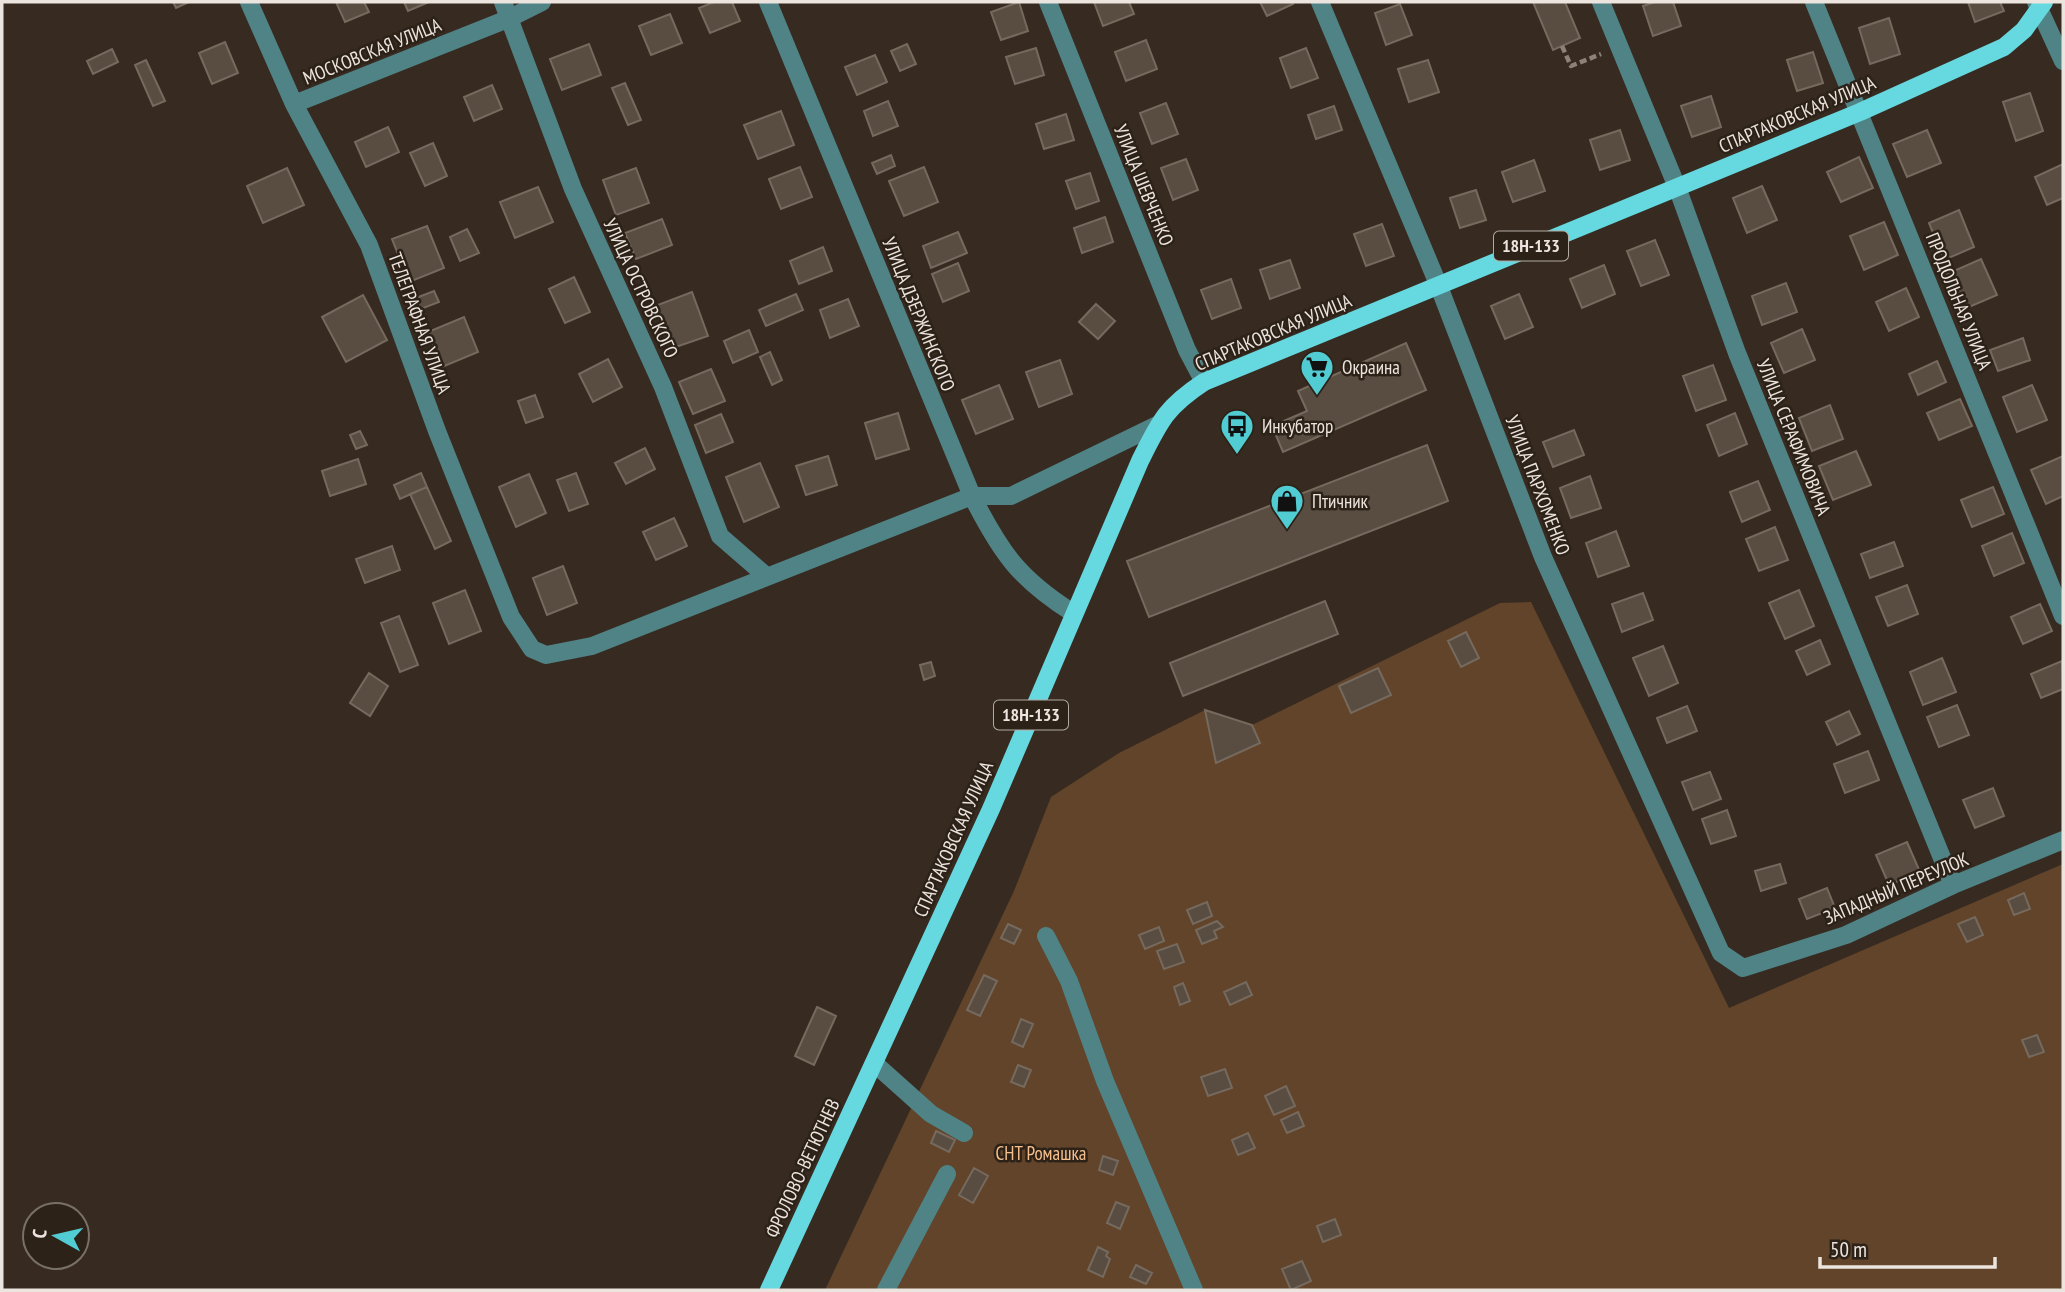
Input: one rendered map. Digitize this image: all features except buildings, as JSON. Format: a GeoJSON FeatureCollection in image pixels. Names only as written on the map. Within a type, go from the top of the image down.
{"type":"FeatureCollection","features":[{"type":"Feature","properties":{"kind":"main road","name":"СПАРТАКОВСКАЯ УЛИЦА"},"geometry":{"type":"LineString","coordinates":[[874,1063],[991,809],[1073,613],[1159,424],[1176,400],[1204,382],[1860,112],[2004,47],[2024,30],[2039,5]]}},
{"type":"Feature","properties":{"kind":"main road","name":"ФРОЛОВО-ВЕТЮТНЕВ"},"geometry":{"type":"LineString","coordinates":[[769,1290],[874,1063]]}},
{"type":"Feature","properties":{"kind":"street","name":"ТЕЛЕГРАФНАЯ УЛИЦА"},"geometry":{"type":"LineString","coordinates":[[249,2],[294,104],[369,245],[437,431],[511,617],[532,649],[546,654],[592,646],[765,575]]}},
{"type":"Feature","properties":{"kind":"street","name":"МОСКОВСКАЯ УЛИЦА"},"geometry":{"type":"LineString","coordinates":[[294,104],[507,10],[542,2]]}},
{"type":"Feature","properties":{"kind":"street","name":"УЛИЦА ДЗЕРЖИНСКОГО"},"geometry":{"type":"LineString","coordinates":[[768,2],[972,496],[995,541],[1021,576],[1073,613]]}},
{"type":"Feature","properties":{"kind":"street","name":"УЛИЦА ШЕВЧЕНКО"},"geometry":{"type":"LineString","coordinates":[[1048,2],[1187,350],[1204,382]]}},
{"type":"Feature","properties":{"kind":"street","name":"УЛИЦА ПАРХОМЕНКО"},"geometry":{"type":"LineString","coordinates":[[1320,2],[1438,284],[1548,569],[1721,953],[1743,968]]}},
{"type":"Feature","properties":{"kind":"street","name":"УЛИЦА СЕРАФИМОВИЧА"},"geometry":{"type":"LineString","coordinates":[[1601,2],[1677,187],[1737,353],[1953,885]]}},
{"type":"Feature","properties":{"kind":"street","name":"ПРОДОЛЬНАЯ УЛИЦА"},"geometry":{"type":"LineString","coordinates":[[1814,2],[2063,616]]}},
{"type":"Feature","properties":{"kind":"street"},"geometry":{"type":"LineString","coordinates":[[2039,5],[2063,61]]}},
{"type":"Feature","properties":{"kind":"street","name":"УЛИЦА ОСТРОВСКОГО"},"geometry":{"type":"LineString","coordinates":[[507,10],[573,189],[663,387],[720,536],[765,575]]}},
{"type":"Feature","properties":{"kind":"street"},"geometry":{"type":"LineString","coordinates":[[765,575],[972,496],[1011,496],[1159,424]]}},
{"type":"Feature","properties":{"kind":"street","name":"ЗАПАДНЫЙ ПЕРЕУЛОК"},"geometry":{"type":"LineString","coordinates":[[1743,968],[1846,935],[1953,885],[2063,840]]}},
{"type":"Feature","properties":{"kind":"street"},"geometry":{"type":"LineString","coordinates":[[1046,936],[1069,981],[1105,1081],[1194,1290]]}},
{"type":"Feature","properties":{"kind":"street"},"geometry":{"type":"LineString","coordinates":[[874,1063],[931,1114],[964,1133]]}},
{"type":"Feature","properties":{"kind":"street"},"geometry":{"type":"LineString","coordinates":[[886,1290],[947,1174]]}},
{"type":"Feature","properties":{"kind":"path"},"geometry":{"type":"LineString","coordinates":[[1562,46],[1571,66],[1619,47]]}},
{"type":"Feature","properties":{"kind":"green space","name":"СНТ Ромашка"},"geometry":{"type":"Polygon","coordinates":[[[1531,602],[1729,1008],[2063,864],[2063,1290],[825,1290],[1014,891],[1051,797],[1119,753],[1205,710],[1252,725],[1500,603],[1531,602]]]}},
{"type":"Feature","properties":{"kind":"place","name":"Окраина"},"geometry":{"type":"Point","coordinates":[1317,397]}},
{"type":"Feature","properties":{"kind":"place","name":"Инкубатор"},"geometry":{"type":"Point","coordinates":[1237,456]}},
{"type":"Feature","properties":{"kind":"place","name":"Птичник"},"geometry":{"type":"Point","coordinates":[1287,531]}}]}
